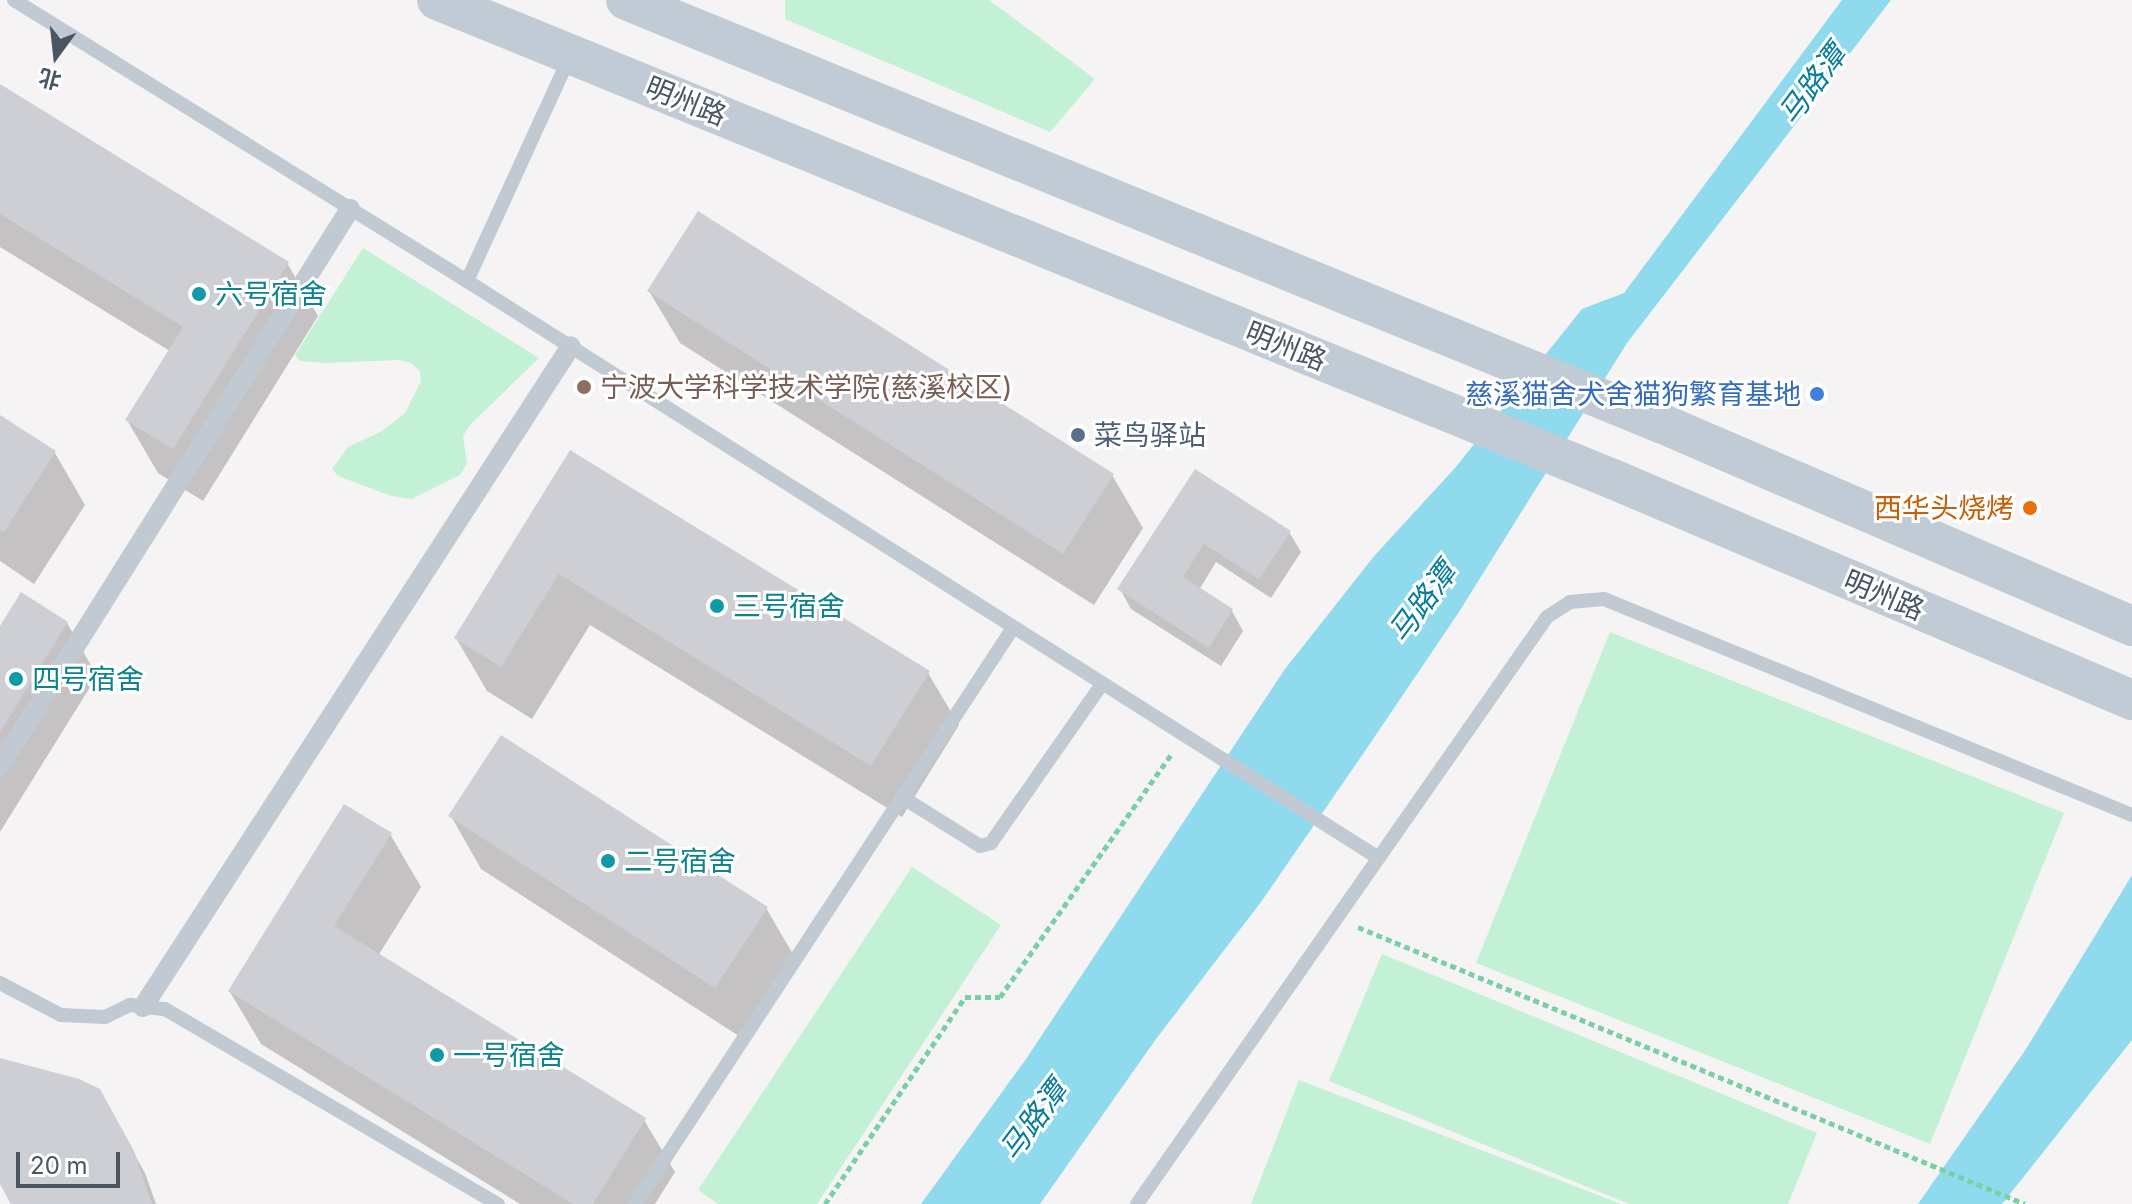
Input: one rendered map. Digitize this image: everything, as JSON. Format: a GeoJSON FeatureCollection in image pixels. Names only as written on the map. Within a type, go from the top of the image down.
{"type":"FeatureCollection","features":[{"type":"Feature","properties":{"kind":"main road","name":"明州路"},"geometry":{"type":"LineString","coordinates":[[437,0],[1615,480],[2132,700]]}},
{"type":"Feature","properties":{"kind":"main road"},"geometry":{"type":"LineString","coordinates":[[626,0],[1663,424],[2132,626]]}},
{"type":"Feature","properties":{"kind":"street"},"geometry":{"type":"LineString","coordinates":[[0,766],[350,209]]}},
{"type":"Feature","properties":{"kind":"street"},"geometry":{"type":"LineString","coordinates":[[143,1007],[571,346]]}},
{"type":"Feature","properties":{"kind":"lane"},"geometry":{"type":"LineString","coordinates":[[14,0],[571,346],[1377,857]]}},
{"type":"Feature","properties":{"kind":"lane"},"geometry":{"type":"LineString","coordinates":[[467,281],[571,54]]}},
{"type":"Feature","properties":{"kind":"lane"},"geometry":{"type":"LineString","coordinates":[[1137,1204],[1339,919],[1377,857],[1547,617],[1570,602],[1604,599],[2132,815]]}},
{"type":"Feature","properties":{"kind":"lane"},"geometry":{"type":"LineString","coordinates":[[635,1204],[1013,628]]}},
{"type":"Feature","properties":{"kind":"lane"},"geometry":{"type":"LineString","coordinates":[[902,797],[980,846],[991,843],[1102,684]]}},
{"type":"Feature","properties":{"kind":"lane"},"geometry":{"type":"LineString","coordinates":[[0,983],[61,1015],[105,1017],[130,1005],[165,1009],[498,1204]]}},
{"type":"Feature","properties":{"kind":"path"},"geometry":{"type":"LineString","coordinates":[[825,1204],[965,997],[1000,997],[1184,736]]}},
{"type":"Feature","properties":{"kind":"path"},"geometry":{"type":"LineString","coordinates":[[1339,919],[2025,1204]]}},
{"type":"Feature","properties":{"kind":"green space"},"geometry":{"type":"Polygon","coordinates":[[[785,0],[989,0],[1095,79],[1050,132],[785,19],[785,0]]]}},
{"type":"Feature","properties":{"kind":"green space"},"geometry":{"type":"Polygon","coordinates":[[[363,248],[539,358],[470,425],[463,436],[467,463],[460,475],[412,499],[391,496],[338,476],[332,469],[348,447],[382,431],[405,413],[421,381],[420,371],[411,363],[400,360],[324,363],[300,361],[295,355],[363,248]]]}},
{"type":"Feature","properties":{"kind":"green space"},"geometry":{"type":"Polygon","coordinates":[[[1610,632],[2064,813],[1930,1144],[1476,963],[1610,632]]]}},
{"type":"Feature","properties":{"kind":"green space"},"geometry":{"type":"Polygon","coordinates":[[[912,867],[1001,925],[817,1204],[718,1204],[698,1190],[912,867]]]}},
{"type":"Feature","properties":{"kind":"green space"},"geometry":{"type":"Polygon","coordinates":[[[1382,954],[1817,1133],[1788,1204],[1629,1204],[1329,1081],[1382,954]]]}},
{"type":"Feature","properties":{"kind":"green space"},"geometry":{"type":"Polygon","coordinates":[[[1299,1080],[1603,1197],[1621,1204],[1251,1204],[1299,1080]]]}},
{"type":"Feature","properties":{"kind":"water","name":"马路潭"},"geometry":{"type":"Polygon","coordinates":[[[1842,0],[1891,0],[1627,343],[1457,615],[1365,751],[1261,902],[1156,1039],[1040,1204],[921,1204],[1026,1059],[1285,669],[1375,555],[1455,468],[1582,309],[1624,293],[1842,0]]]}},
{"type":"Feature","properties":{"kind":"water"},"geometry":{"type":"Polygon","coordinates":[[[2132,875],[2132,1040],[2002,1204],[1918,1204],[2026,1049],[2132,875]]]}},
{"type":"Feature","properties":{"kind":"building","name":"六号宿舍"},"geometry":{"type":"Polygon","coordinates":[[[0,84],[289,262],[173,449],[125,420],[183,327],[0,214],[0,84]]]}},
{"type":"Feature","properties":{"kind":"building"},"geometry":{"type":"Polygon","coordinates":[[[698,211],[1114,474],[1063,554],[647,291],[698,211]]]}},
{"type":"Feature","properties":{"kind":"building"},"geometry":{"type":"Polygon","coordinates":[[[0,415],[56,451],[4,532],[0,530],[0,415]]]}},
{"type":"Feature","properties":{"kind":"building","name":"三号宿舍"},"geometry":{"type":"Polygon","coordinates":[[[570,450],[930,671],[871,766],[559,574],[501,667],[454,638],[570,450]]]}},
{"type":"Feature","properties":{"kind":"building"},"geometry":{"type":"Polygon","coordinates":[[[1195,469],[1291,531],[1259,579],[1204,544],[1183,577],[1233,609],[1209,648],[1117,589],[1195,469]]]}},
{"type":"Feature","properties":{"kind":"building","name":"四号宿舍"},"geometry":{"type":"Polygon","coordinates":[[[21,592],[68,622],[0,732],[0,626],[21,592]]]}},
{"type":"Feature","properties":{"kind":"building","name":"二号宿舍"},"geometry":{"type":"Polygon","coordinates":[[[501,735],[768,907],[715,988],[448,816],[501,735]]]}},
{"type":"Feature","properties":{"kind":"building","name":"一号宿舍"},"geometry":{"type":"Polygon","coordinates":[[[344,804],[392,833],[334,926],[646,1118],[593,1204],[573,1204],[228,991],[344,804]]]}},
{"type":"Feature","properties":{"kind":"building"},"geometry":{"type":"Polygon","coordinates":[[[0,1058],[79,1079],[100,1089],[134,1151],[152,1204],[11,1204],[0,1184],[0,1058]]]}},
{"type":"Feature","properties":{"kind":"place","name":"六号宿舍"},"geometry":{"type":"Point","coordinates":[199,294]}},
{"type":"Feature","properties":{"kind":"place","name":"宁波大学科学技术学院(慈溪校区)"},"geometry":{"type":"Point","coordinates":[584,387]}},
{"type":"Feature","properties":{"kind":"place","name":"慈溪猫舍犬舍猫狗繁育基地"},"geometry":{"type":"Point","coordinates":[1817,394]}},
{"type":"Feature","properties":{"kind":"place","name":"菜鸟驿站"},"geometry":{"type":"Point","coordinates":[1078,435]}},
{"type":"Feature","properties":{"kind":"place","name":"西华头烧烤"},"geometry":{"type":"Point","coordinates":[2030,508]}},
{"type":"Feature","properties":{"kind":"place","name":"三号宿舍"},"geometry":{"type":"Point","coordinates":[717,606]}},
{"type":"Feature","properties":{"kind":"place","name":"四号宿舍"},"geometry":{"type":"Point","coordinates":[16,679]}},
{"type":"Feature","properties":{"kind":"place","name":"二号宿舍"},"geometry":{"type":"Point","coordinates":[608,861]}},
{"type":"Feature","properties":{"kind":"place","name":"一号宿舍"},"geometry":{"type":"Point","coordinates":[437,1055]}}]}
